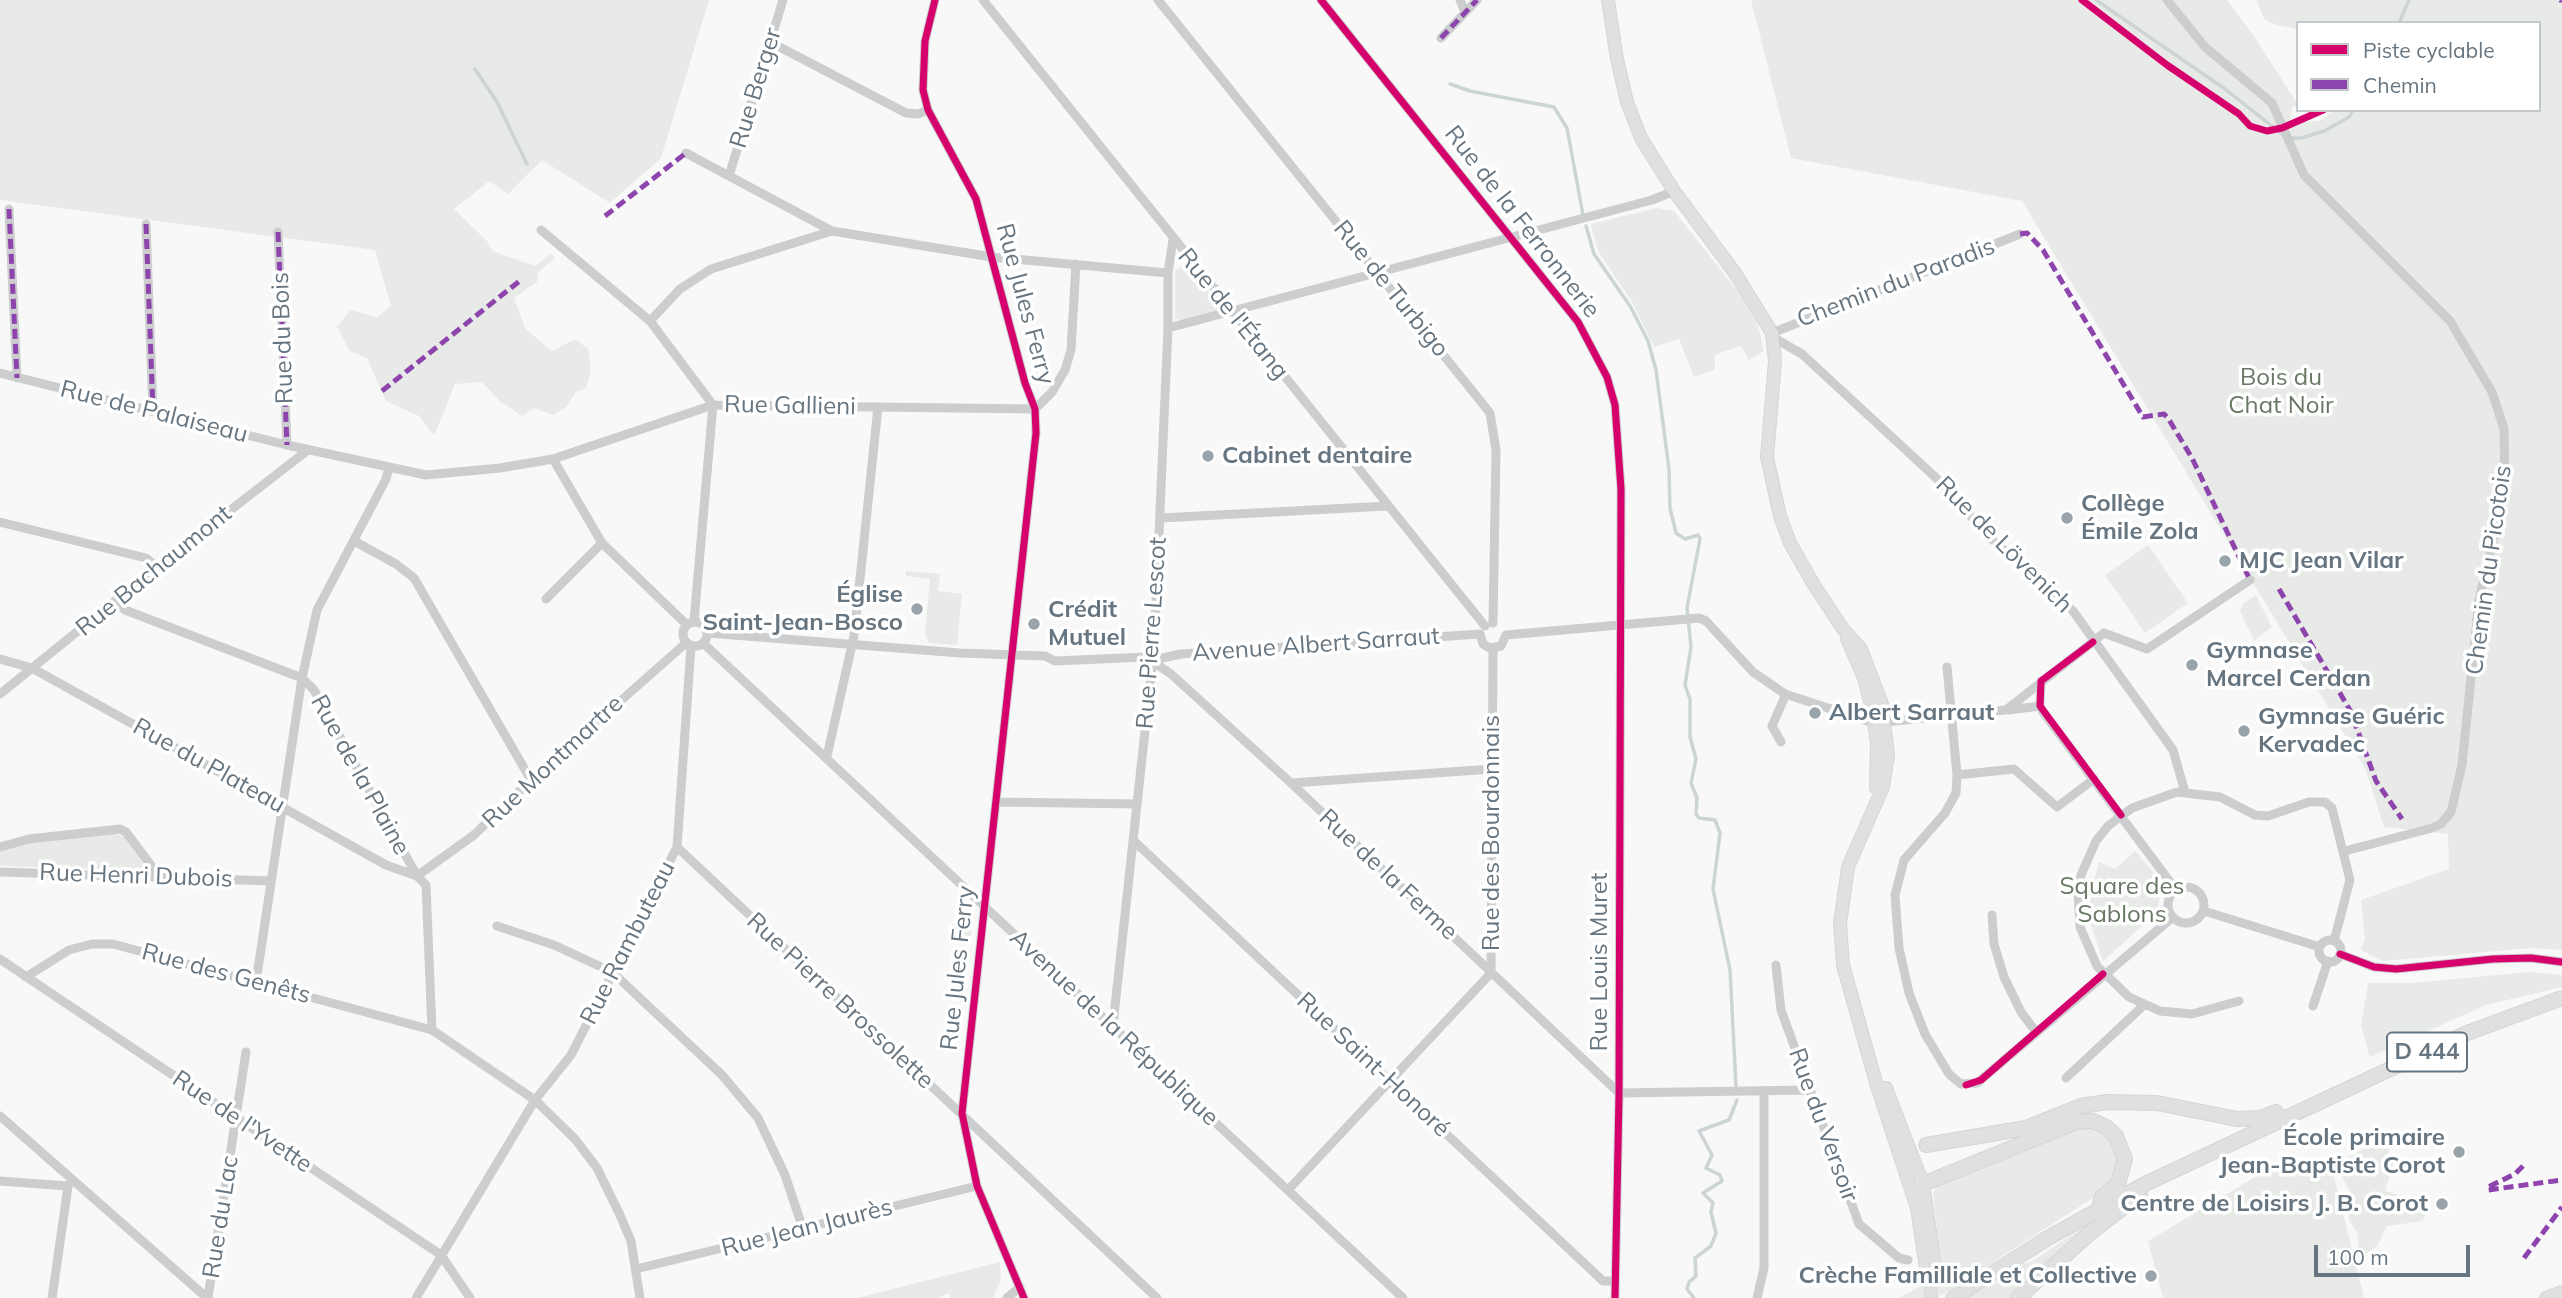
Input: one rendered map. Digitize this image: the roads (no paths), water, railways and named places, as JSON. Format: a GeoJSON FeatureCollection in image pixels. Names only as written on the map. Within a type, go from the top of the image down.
{"type":"FeatureCollection","features":[{"type":"Feature","properties":{"kind":"main road"},"geometry":{"type":"LineString","coordinates":[[1608,0],[1627,102],[1641,138],[1674,191],[1735,273],[1773,335],[1767,457],[1773,488],[1790,543],[1843,629],[1880,722],[1872,812],[1848,867],[1840,924],[1843,965],[1922,1229],[1927,1275],[1931,1280]]}},
{"type":"Feature","properties":{"kind":"main road","name":"D 444"},"geometry":{"type":"LineString","coordinates":[[1953,1298],[2098,1209],[2145,1184],[2467,1033],[2562,998]]}},
{"type":"Feature","properties":{"kind":"main road"},"geometry":{"type":"LineString","coordinates":[[1862,1033],[1891,1098],[1923,1184],[1936,1272],[1931,1280],[1931,1298]]}},
{"type":"Feature","properties":{"kind":"main road"},"geometry":{"type":"LineString","coordinates":[[1891,1098],[1899,1105],[1909,1128],[1926,1145]]}},
{"type":"Feature","properties":{"kind":"main road"},"geometry":{"type":"LineString","coordinates":[[1906,1173],[1914,1156],[1926,1145],[2026,1128],[2081,1106],[2107,1102],[2157,1103],[2237,1119],[2261,1118],[2283,1110],[2295,1113]]}},
{"type":"Feature","properties":{"kind":"main road"},"geometry":{"type":"LineString","coordinates":[[1923,1184],[2076,1122],[2093,1122],[2106,1127],[2116,1136],[2125,1159],[2118,1184],[2102,1197],[2098,1209]]}},
{"type":"Feature","properties":{"kind":"main road"},"geometry":{"type":"LineString","coordinates":[[1906,1173],[1923,1184]]}},
{"type":"Feature","properties":{"kind":"main road"},"geometry":{"type":"LineString","coordinates":[[2018,1298],[2091,1233],[2138,1198],[2145,1184]]}},
{"type":"Feature","properties":{"kind":"main road"},"geometry":{"type":"LineString","coordinates":[[2546,1298],[2562,1292]]}},
{"type":"Feature","properties":{"kind":"street","name":"Rue Berger"},"geometry":{"type":"LineString","coordinates":[[729,176],[783,0]]}},
{"type":"Feature","properties":{"kind":"street","name":"Rue Jules Ferry"},"geometry":{"type":"LineString","coordinates":[[935,0],[922,64],[923,90],[928,110],[976,199],[1025,383],[1035,409],[1036,433],[1011,631],[1011,656],[962,1113],[977,1186],[1024,1298]]}},
{"type":"Feature","properties":{"kind":"street","name":"Rue de l'Étang"},"geometry":{"type":"LineString","coordinates":[[983,0],[1486,628]]}},
{"type":"Feature","properties":{"kind":"street","name":"Rue de Turbigo"},"geometry":{"type":"LineString","coordinates":[[1158,0],[1490,413],[1496,450],[1486,628]]}},
{"type":"Feature","properties":{"kind":"street","name":"Rue de la Ferronnerie"},"geometry":{"type":"LineString","coordinates":[[1321,0],[1578,322],[1607,377],[1615,405],[1621,455],[1621,625]]}},
{"type":"Feature","properties":{"kind":"street"},"geometry":{"type":"LineString","coordinates":[[1460,0],[1465,12]]}},
{"type":"Feature","properties":{"kind":"street"},"geometry":{"type":"LineString","coordinates":[[1441,38],[1477,0]]}},
{"type":"Feature","properties":{"kind":"street","name":"Chemin du Picotois"},"geometry":{"type":"LineString","coordinates":[[2168,0],[2205,47],[2272,103],[2291,143],[2297,164],[2304,174],[2450,321],[2492,392],[2505,440],[2504,492],[2479,600],[2463,752],[2451,812],[2441,824],[2431,828],[2345,851]]}},
{"type":"Feature","properties":{"kind":"street"},"geometry":{"type":"LineString","coordinates":[[770,42],[906,113],[918,114],[928,110]]}},
{"type":"Feature","properties":{"kind":"street"},"geometry":{"type":"LineString","coordinates":[[685,153],[832,231],[992,257],[1167,274]]}},
{"type":"Feature","properties":{"kind":"street"},"geometry":{"type":"LineString","coordinates":[[1168,328],[1652,200],[1674,191]]}},
{"type":"Feature","properties":{"kind":"street"},"geometry":{"type":"LineString","coordinates":[[9,209],[18,378]]}},
{"type":"Feature","properties":{"kind":"street"},"geometry":{"type":"LineString","coordinates":[[146,224],[153,411]]}},
{"type":"Feature","properties":{"kind":"street"},"geometry":{"type":"LineString","coordinates":[[541,230],[650,321],[713,405],[690,623],[682,634],[689,644],[703,643],[708,633]]}},
{"type":"Feature","properties":{"kind":"street"},"geometry":{"type":"LineString","coordinates":[[650,321],[680,289],[711,269],[832,231]]}},
{"type":"Feature","properties":{"kind":"street","name":"Rue du Bois"},"geometry":{"type":"LineString","coordinates":[[278,232],[287,445]]}},
{"type":"Feature","properties":{"kind":"street","name":"Chemin du Paradis"},"geometry":{"type":"LineString","coordinates":[[1773,335],[2020,234]]}},
{"type":"Feature","properties":{"kind":"street","name":"Rue Pierre Lescot"},"geometry":{"type":"LineString","coordinates":[[1113,1025],[1153,660],[1168,328],[1167,274],[1173,240]]}},
{"type":"Feature","properties":{"kind":"street"},"geometry":{"type":"LineString","coordinates":[[1035,409],[1052,392],[1065,370],[1071,351],[1076,264]]}},
{"type":"Feature","properties":{"kind":"street","name":"Rue de Lövenich"},"geometry":{"type":"LineString","coordinates":[[1773,335],[1802,354],[1947,488],[1986,534],[2073,611],[2174,750],[2185,792]]}},
{"type":"Feature","properties":{"kind":"street","name":"Rue de Palaiseau"},"geometry":{"type":"LineString","coordinates":[[0,373],[389,468]]}},
{"type":"Feature","properties":{"kind":"street","name":"Rue Gallieni"},"geometry":{"type":"LineString","coordinates":[[389,468],[426,475],[500,468],[553,459],[713,405],[1035,409]]}},
{"type":"Feature","properties":{"kind":"street"},"geometry":{"type":"LineString","coordinates":[[827,756],[852,645],[878,407]]}},
{"type":"Feature","properties":{"kind":"street","name":"Rue Bachaumont"},"geometry":{"type":"LineString","coordinates":[[0,694],[308,450]]}},
{"type":"Feature","properties":{"kind":"street"},"geometry":{"type":"LineString","coordinates":[[553,459],[602,543],[690,623],[703,624],[708,633]]}},
{"type":"Feature","properties":{"kind":"street"},"geometry":{"type":"LineString","coordinates":[[256,982],[302,678],[317,610],[389,468]]}},
{"type":"Feature","properties":{"kind":"street"},"geometry":{"type":"LineString","coordinates":[[1161,518],[1388,506]]}},
{"type":"Feature","properties":{"kind":"street"},"geometry":{"type":"LineString","coordinates":[[0,522],[146,558],[157,567]]}},
{"type":"Feature","properties":{"kind":"street"},"geometry":{"type":"LineString","coordinates":[[354,541],[396,564],[414,578],[531,780]]}},
{"type":"Feature","properties":{"kind":"street"},"geometry":{"type":"LineString","coordinates":[[546,599],[602,543]]}},
{"type":"Feature","properties":{"kind":"street"},"geometry":{"type":"LineString","coordinates":[[2006,710],[2104,633],[2147,649],[2250,580]]}},
{"type":"Feature","properties":{"kind":"street","name":"Rue de la Plaine"},"geometry":{"type":"LineString","coordinates":[[115,602],[125,610],[302,678],[314,690],[417,876],[426,885],[432,1030]]}},
{"type":"Feature","properties":{"kind":"street"},"geometry":{"type":"LineString","coordinates":[[1506,635],[1687,617],[1706,621],[1753,672],[1786,694],[1880,722],[2040,706]]}},
{"type":"Feature","properties":{"kind":"street"},"geometry":{"type":"LineString","coordinates":[[1500,625],[1506,635],[1501,646],[1493,648],[1483,644],[1486,628],[1500,625]]}},
{"type":"Feature","properties":{"kind":"street","name":"Rue Louis Muret"},"geometry":{"type":"LineString","coordinates":[[1615,1298],[1619,1093],[1621,625]]}},
{"type":"Feature","properties":{"kind":"street","name":"Avenue Albert Sarraut"},"geometry":{"type":"LineString","coordinates":[[1011,656],[1045,656],[1055,661],[1098,661],[1108,657],[1146,657],[1153,660],[1181,654],[1486,628]]}},
{"type":"Feature","properties":{"kind":"street"},"geometry":{"type":"LineString","coordinates":[[708,633],[852,645],[960,649],[1011,656]]}},
{"type":"Feature","properties":{"kind":"street","name":"Avenue de la République"},"geometry":{"type":"LineString","coordinates":[[703,643],[827,756],[1402,1298]]}},
{"type":"Feature","properties":{"kind":"street","name":"Rue Montmartre"},"geometry":{"type":"LineString","coordinates":[[417,876],[474,835],[531,780],[689,644]]}},
{"type":"Feature","properties":{"kind":"street","name":"Rue Rambuteau"},"geometry":{"type":"LineString","coordinates":[[416,1298],[535,1100],[571,1055],[677,847],[689,644]]}},
{"type":"Feature","properties":{"kind":"street","name":"Rue des Bourdonnais"},"geometry":{"type":"LineString","coordinates":[[1288,1190],[1491,973],[1493,648]]}},
{"type":"Feature","properties":{"kind":"street","name":"Rue du Plateau"},"geometry":{"type":"LineString","coordinates":[[0,659],[32,668],[386,865],[417,876]]}},
{"type":"Feature","properties":{"kind":"street","name":"Rue de la Ferme"},"geometry":{"type":"LineString","coordinates":[[1153,660],[1291,783],[1619,1093]]}},
{"type":"Feature","properties":{"kind":"street"},"geometry":{"type":"LineString","coordinates":[[1947,667],[1957,775],[1951,805],[1903,860],[1895,895],[1902,967],[1917,1015],[1949,1074],[1966,1085],[1981,1080],[2173,917]]}},
{"type":"Feature","properties":{"kind":"street"},"geometry":{"type":"LineString","coordinates":[[2041,681],[2040,706],[2176,890]]}},
{"type":"Feature","properties":{"kind":"street"},"geometry":{"type":"LineString","coordinates":[[1781,742],[1772,726],[1786,694]]}},
{"type":"Feature","properties":{"kind":"street"},"geometry":{"type":"LineString","coordinates":[[1291,783],[1493,769]]}},
{"type":"Feature","properties":{"kind":"street"},"geometry":{"type":"LineString","coordinates":[[1957,775],[2014,769],[2057,807],[2094,779]]}},
{"type":"Feature","properties":{"kind":"street"},"geometry":{"type":"LineString","coordinates":[[2239,1001],[2192,1014],[2144,1005],[2129,998],[2103,975],[2086,947],[2080,927],[2078,893],[2088,856],[2108,826],[2121,815],[2143,802],[2185,792],[2220,797],[2255,815],[2268,816],[2309,802],[2325,802],[2332,808],[2345,851],[2349,888],[2334,941]]}},
{"type":"Feature","properties":{"kind":"street"},"geometry":{"type":"LineString","coordinates":[[996,802],[1138,804]]}},
{"type":"Feature","properties":{"kind":"street"},"geometry":{"type":"LineString","coordinates":[[0,847],[29,839],[120,829],[126,832],[159,876]]}},
{"type":"Feature","properties":{"kind":"street","name":"Rue Saint-Honoré"},"geometry":{"type":"LineString","coordinates":[[1134,841],[1603,1281],[1615,1281]]}},
{"type":"Feature","properties":{"kind":"street","name":"Rue Pierre Brossolette"},"geometry":{"type":"LineString","coordinates":[[677,847],[1157,1298]]}},
{"type":"Feature","properties":{"kind":"street","name":"Rue Henri Dubois"},"geometry":{"type":"LineString","coordinates":[[0,872],[271,881]]}},
{"type":"Feature","properties":{"kind":"street"},"geometry":{"type":"LineString","coordinates":[[2186,886],[2197,890],[2204,899],[2204,911],[2198,919],[2188,923],[2173,917],[2168,902],[2176,890],[2186,886]]}},
{"type":"Feature","properties":{"kind":"street"},"geometry":{"type":"LineString","coordinates":[[2204,911],[2320,947]]}},
{"type":"Feature","properties":{"kind":"street"},"geometry":{"type":"LineString","coordinates":[[1992,915],[1994,944],[2004,977],[2021,1013],[2036,1032]]}},
{"type":"Feature","properties":{"kind":"street"},"geometry":{"type":"LineString","coordinates":[[497,926],[563,949],[612,972],[741,1094],[758,1118],[774,1151],[803,1228]]}},
{"type":"Feature","properties":{"kind":"street"},"geometry":{"type":"LineString","coordinates":[[2326,941],[2334,941],[2340,947],[2340,954],[2333,961],[2328,961],[2320,954],[2320,947],[2326,941]]}},
{"type":"Feature","properties":{"kind":"street","name":"Rue des Genêts"},"geometry":{"type":"LineString","coordinates":[[26,976],[69,950],[103,944],[134,949],[432,1030],[535,1100],[575,1139],[597,1168],[627,1233],[640,1298]]}},
{"type":"Feature","properties":{"kind":"street"},"geometry":{"type":"LineString","coordinates":[[2340,954],[2374,967],[2396,969],[2493,959],[2531,958],[2562,962]]}},
{"type":"Feature","properties":{"kind":"street","name":"Rue de l'Yvette"},"geometry":{"type":"LineString","coordinates":[[0,960],[441,1255],[470,1298]]}},
{"type":"Feature","properties":{"kind":"street"},"geometry":{"type":"LineString","coordinates":[[2313,1006],[2328,961]]}},
{"type":"Feature","properties":{"kind":"street","name":"Rue du Versoir"},"geometry":{"type":"LineString","coordinates":[[1776,965],[1781,1010],[1859,1224],[1899,1258],[1908,1260]]}},
{"type":"Feature","properties":{"kind":"street"},"geometry":{"type":"LineString","coordinates":[[2066,1078],[2144,1005]]}},
{"type":"Feature","properties":{"kind":"street","name":"Rue du Lac"},"geometry":{"type":"LineString","coordinates":[[208,1298],[246,1052]]}},
{"type":"Feature","properties":{"kind":"street"},"geometry":{"type":"LineString","coordinates":[[1619,1093],[1810,1090]]}},
{"type":"Feature","properties":{"kind":"street"},"geometry":{"type":"LineString","coordinates":[[1757,1298],[1765,1268],[1764,1092]]}},
{"type":"Feature","properties":{"kind":"street"},"geometry":{"type":"LineString","coordinates":[[0,1116],[70,1183],[208,1298]]}},
{"type":"Feature","properties":{"kind":"street"},"geometry":{"type":"LineString","coordinates":[[0,1181],[70,1183]]}},
{"type":"Feature","properties":{"kind":"street"},"geometry":{"type":"LineString","coordinates":[[52,1298],[70,1183]]}},
{"type":"Feature","properties":{"kind":"street","name":"Rue Jean Jaurès"},"geometry":{"type":"LineString","coordinates":[[636,1269],[977,1186]]}},
{"type":"Feature","properties":{"kind":"street"},"geometry":{"type":"LineString","coordinates":[[1007,1298],[1020,1287]]}},
{"type":"Feature","properties":{"kind":"waterway"},"geometry":{"type":"LineString","coordinates":[[2096,0],[2225,89],[2287,138],[2301,138],[2324,131],[2349,117],[2352,112]]}},
{"type":"Feature","properties":{"kind":"waterway"},"geometry":{"type":"LineString","coordinates":[[2400,21],[2409,0]]}},
{"type":"Feature","properties":{"kind":"waterway"},"geometry":{"type":"LineString","coordinates":[[475,69],[497,102],[527,164]]}},
{"type":"Feature","properties":{"kind":"waterway"},"geometry":{"type":"LineString","coordinates":[[1450,84],[1470,91],[1554,107],[1567,128],[1583,215]]}},
{"type":"Feature","properties":{"kind":"waterway"},"geometry":{"type":"LineString","coordinates":[[1586,226],[1594,254],[1630,306],[1648,341],[1656,370],[1669,469],[1670,508],[1676,533],[1685,539],[1698,535],[1700,539],[1687,608],[1691,647],[1685,685],[1690,699],[1690,737],[1696,759],[1691,783],[1697,798],[1696,814],[1699,818],[1715,820],[1720,833],[1713,889],[1730,970],[1736,1086]]}},
{"type":"Feature","properties":{"kind":"waterway"},"geometry":{"type":"LineString","coordinates":[[1694,1298],[1687,1289],[1689,1282],[1696,1276],[1695,1258],[1711,1246],[1716,1233],[1711,1212],[1713,1203],[1703,1193],[1722,1181],[1720,1175],[1706,1168],[1712,1155],[1699,1131],[1729,1120],[1737,1100]]}},
{"type":"Feature","properties":{"kind":"place","name":"Cabinet dentaire"},"geometry":{"type":"Point","coordinates":[1208,456]}},
{"type":"Feature","properties":{"kind":"place","name":"Collège Émile Zola"},"geometry":{"type":"Point","coordinates":[2067,518]}},
{"type":"Feature","properties":{"kind":"place","name":"MJC Jean Vilar"},"geometry":{"type":"Point","coordinates":[2225,561]}},
{"type":"Feature","properties":{"kind":"place","name":"Église Saint-Jean-Bosco"},"geometry":{"type":"Point","coordinates":[917,609]}},
{"type":"Feature","properties":{"kind":"place","name":"Crédit Mutuel"},"geometry":{"type":"Point","coordinates":[1034,624]}},
{"type":"Feature","properties":{"kind":"place","name":"Gymnase Marcel Cerdan"},"geometry":{"type":"Point","coordinates":[2192,665]}},
{"type":"Feature","properties":{"kind":"place","name":"Albert Sarraut"},"geometry":{"type":"Point","coordinates":[1815,713]}},
{"type":"Feature","properties":{"kind":"place","name":"Gymnase Guéric Kervadec"},"geometry":{"type":"Point","coordinates":[2244,731]}},
{"type":"Feature","properties":{"kind":"place","name":"École primaire Jean-Baptiste Corot"},"geometry":{"type":"Point","coordinates":[2459,1152]}},
{"type":"Feature","properties":{"kind":"place","name":"Centre de Loisirs J. B. Corot"},"geometry":{"type":"Point","coordinates":[2442,1204]}},
{"type":"Feature","properties":{"kind":"place","name":"Crèche Familliale et Collective"},"geometry":{"type":"Point","coordinates":[2151,1276]}},
{"type":"Feature","properties":{"kind":"park label","name":"Bois du Chat Noir"},"geometry":{"type":"Point","coordinates":[2281,392]}},
{"type":"Feature","properties":{"kind":"park label","name":"Square des Sablons"},"geometry":{"type":"Point","coordinates":[2122,901]}}]}
